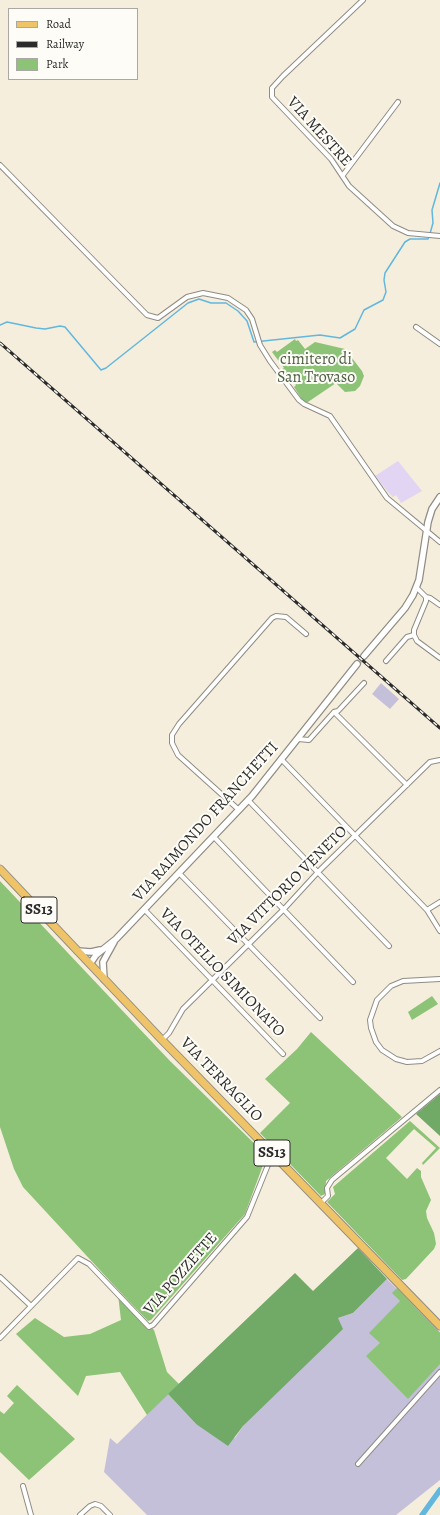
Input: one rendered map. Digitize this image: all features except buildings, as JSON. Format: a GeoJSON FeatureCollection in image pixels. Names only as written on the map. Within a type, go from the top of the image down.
{"type":"FeatureCollection","features":[{"type":"Feature","properties":{"kind":"main road","name":"VIA TERRAGLIO"},"geometry":{"type":"LineString","coordinates":[[0,868],[162,1040],[440,1326]]}},
{"type":"Feature","properties":{"kind":"street","name":"VIA MESTRE"},"geometry":{"type":"LineString","coordinates":[[364,0],[272,88],[275,102],[331,159],[349,186],[398,229],[408,233],[440,236]]}},
{"type":"Feature","properties":{"kind":"street"},"geometry":{"type":"LineString","coordinates":[[343,175],[398,102]]}},
{"type":"Feature","properties":{"kind":"street"},"geometry":{"type":"LineString","coordinates":[[0,165],[147,315],[158,318],[187,296],[195,294],[220,295],[234,301],[246,310],[252,319],[260,342],[270,362],[301,402],[330,416],[387,498],[440,542]]}},
{"type":"Feature","properties":{"kind":"street"},"geometry":{"type":"LineString","coordinates":[[416,327],[440,344]]}},
{"type":"Feature","properties":{"kind":"street"},"geometry":{"type":"LineString","coordinates":[[364,656],[405,608],[417,588],[426,531],[432,509],[440,497]]}},
{"type":"Feature","properties":{"kind":"street"},"geometry":{"type":"LineString","coordinates":[[417,588],[426,597],[440,605]]}},
{"type":"Feature","properties":{"kind":"street"},"geometry":{"type":"LineString","coordinates":[[426,597],[426,602],[414,630],[414,635],[417,641],[440,658]]}},
{"type":"Feature","properties":{"kind":"street"},"geometry":{"type":"LineString","coordinates":[[239,810],[178,755],[172,743],[172,735],[179,724],[272,618],[276,616],[286,617],[306,634]]}},
{"type":"Feature","properties":{"kind":"street"},"geometry":{"type":"LineString","coordinates":[[386,661],[407,637],[414,635]]}},
{"type":"Feature","properties":{"kind":"street","name":"VIA RAIMONDO FRANCHETTI"},"geometry":{"type":"LineString","coordinates":[[90,964],[104,948],[116,939],[248,800],[282,760],[357,664]]}},
{"type":"Feature","properties":{"kind":"street"},"geometry":{"type":"LineString","coordinates":[[298,739],[309,740],[334,712],[338,711],[364,683]]}},
{"type":"Feature","properties":{"kind":"street"},"geometry":{"type":"LineString","coordinates":[[334,712],[407,785]]}},
{"type":"Feature","properties":{"kind":"street"},"geometry":{"type":"LineString","coordinates":[[282,760],[428,910],[440,931]]}},
{"type":"Feature","properties":{"kind":"street","name":"VIA VITTORIO VENETO"},"geometry":{"type":"LineString","coordinates":[[162,1040],[169,1033],[180,1012],[284,909],[318,872],[430,762],[440,760]]}},
{"type":"Feature","properties":{"kind":"street"},"geometry":{"type":"LineString","coordinates":[[248,800],[389,946]]}},
{"type":"Feature","properties":{"kind":"street"},"geometry":{"type":"LineString","coordinates":[[214,837],[353,982]]}},
{"type":"Feature","properties":{"kind":"street"},"geometry":{"type":"LineString","coordinates":[[179,873],[320,1018]]}},
{"type":"Feature","properties":{"kind":"street"},"geometry":{"type":"LineString","coordinates":[[428,910],[440,902]]}},
{"type":"Feature","properties":{"kind":"street","name":"VIA OTELLO SIMIONATO"},"geometry":{"type":"LineString","coordinates":[[144,909],[283,1054]]}},
{"type":"Feature","properties":{"kind":"street","name":"VIA RAIMONDO FRANCHETTI"},"geometry":{"type":"LineString","coordinates":[[104,979],[103,962],[105,956],[116,939]]}},
{"type":"Feature","properties":{"kind":"street","name":"VIA RAIMONDO FRANCHETTI"},"geometry":{"type":"LineString","coordinates":[[78,951],[91,952],[104,948]]}},
{"type":"Feature","properties":{"kind":"street","name":"VIA RAIMONDO FRANCHETTI"},"geometry":{"type":"LineString","coordinates":[[90,964],[105,956]]}},
{"type":"Feature","properties":{"kind":"street"},"geometry":{"type":"LineString","coordinates":[[440,979],[403,981],[391,986],[377,1000],[370,1020],[376,1042],[382,1050],[396,1059],[407,1062],[422,1061],[440,1051]]}},
{"type":"Feature","properties":{"kind":"street"},"geometry":{"type":"LineString","coordinates":[[321,1203],[328,1196],[327,1188],[332,1180],[440,1090]]}},
{"type":"Feature","properties":{"kind":"street","name":"VIA POZZETTE"},"geometry":{"type":"LineString","coordinates":[[0,1338],[78,1258],[89,1264],[149,1327],[153,1325],[247,1217],[268,1165],[274,1155]]}},
{"type":"Feature","properties":{"kind":"street"},"geometry":{"type":"LineString","coordinates":[[0,1277],[31,1306]]}},
{"type":"Feature","properties":{"kind":"street"},"geometry":{"type":"LineString","coordinates":[[358,1464],[440,1372]]}},
{"type":"Feature","properties":{"kind":"street"},"geometry":{"type":"LineString","coordinates":[[23,1486],[31,1515]]}},
{"type":"Feature","properties":{"kind":"street"},"geometry":{"type":"LineString","coordinates":[[80,1515],[90,1506],[95,1504],[101,1506],[110,1515]]}},
{"type":"Feature","properties":{"kind":"shaded area"},"geometry":{"type":"Polygon","coordinates":[[[398,461],[422,491],[401,503],[396,495],[393,497],[375,476],[398,461]]]}},
{"type":"Feature","properties":{"kind":"shaded area"},"geometry":{"type":"Polygon","coordinates":[[[381,683],[399,699],[390,709],[372,694],[381,683]]]}},
{"type":"Feature","properties":{"kind":"shaded area"},"geometry":{"type":"Polygon","coordinates":[[[387,1279],[440,1332],[440,1480],[396,1515],[147,1515],[104,1472],[110,1438],[117,1444],[168,1394],[196,1424],[235,1438],[243,1426],[338,1318],[353,1313],[387,1279]]]}},
{"type":"Feature","properties":{"kind":"green space","name":"cimitero di San Trovaso"},"geometry":{"type":"Polygon","coordinates":[[[295,339],[296,341],[298,340],[305,349],[315,342],[345,349],[362,371],[364,376],[360,386],[355,391],[345,392],[336,383],[305,404],[294,387],[296,385],[291,378],[289,379],[287,373],[284,375],[281,370],[284,368],[272,352],[275,350],[277,352],[295,339]]]}},
{"type":"Feature","properties":{"kind":"green space"},"geometry":{"type":"Polygon","coordinates":[[[0,881],[170,1061],[264,1153],[263,1165],[245,1214],[151,1320],[148,1321],[122,1294],[23,1187],[14,1169],[0,1127],[0,881]]]}},
{"type":"Feature","properties":{"kind":"green space"},"geometry":{"type":"Polygon","coordinates":[[[432,996],[438,1004],[412,1020],[408,1012],[432,996]]]}},
{"type":"Feature","properties":{"kind":"green space"},"geometry":{"type":"Polygon","coordinates":[[[311,1032],[402,1117],[326,1181],[325,1194],[321,1196],[260,1133],[290,1103],[265,1079],[297,1049],[311,1032]]]}},
{"type":"Feature","properties":{"kind":"green space"},"geometry":{"type":"Polygon","coordinates":[[[440,1094],[440,1136],[416,1114],[440,1094]]]}},
{"type":"Feature","properties":{"kind":"green space"},"geometry":{"type":"Polygon","coordinates":[[[410,1121],[440,1148],[423,1165],[422,1163],[436,1148],[414,1129],[386,1158],[407,1179],[417,1168],[421,1171],[421,1177],[431,1200],[426,1211],[427,1218],[434,1233],[436,1244],[434,1249],[406,1279],[402,1280],[327,1202],[335,1194],[333,1187],[410,1121]]]}},
{"type":"Feature","properties":{"kind":"green space"},"geometry":{"type":"Polygon","coordinates":[[[358,1248],[387,1279],[353,1313],[338,1318],[343,1329],[243,1426],[228,1446],[196,1424],[168,1394],[295,1273],[313,1291],[358,1248]]]}},
{"type":"Feature","properties":{"kind":"green space"},"geometry":{"type":"Polygon","coordinates":[[[397,1288],[440,1333],[440,1364],[408,1399],[366,1356],[380,1343],[369,1333],[400,1301],[392,1293],[397,1288]]]}},
{"type":"Feature","properties":{"kind":"green space"},"geometry":{"type":"Polygon","coordinates":[[[118,1295],[154,1330],[167,1372],[179,1384],[147,1415],[120,1372],[86,1376],[78,1396],[16,1334],[35,1318],[64,1337],[90,1334],[121,1320],[118,1295]]]}},
{"type":"Feature","properties":{"kind":"green space"},"geometry":{"type":"Polygon","coordinates":[[[17,1385],[75,1439],[29,1480],[0,1452],[0,1411],[4,1414],[14,1403],[7,1396],[17,1385]]]}},
{"type":"Feature","properties":{"kind":"waterway"},"geometry":{"type":"LineString","coordinates":[[0,325],[7,322],[45,329],[60,326],[65,327],[101,370],[106,368],[188,303],[199,299],[211,303],[226,303],[238,311],[247,321],[254,342],[320,335],[340,338],[355,329],[364,310],[383,300],[386,292],[384,280],[385,273],[405,242],[410,239],[428,239],[433,223],[432,210],[440,183]]}},
{"type":"Feature","properties":{"kind":"waterway"},"geometry":{"type":"LineString","coordinates":[[422,1515],[440,1490]]}},
{"type":"Feature","properties":{"kind":"tunnel"},"geometry":{"type":"LineString","coordinates":[[357,664],[364,656]]}},
{"type":"Feature","properties":{"kind":"railway"},"geometry":{"type":"LineString","coordinates":[[0,343],[440,728]]}}]}
